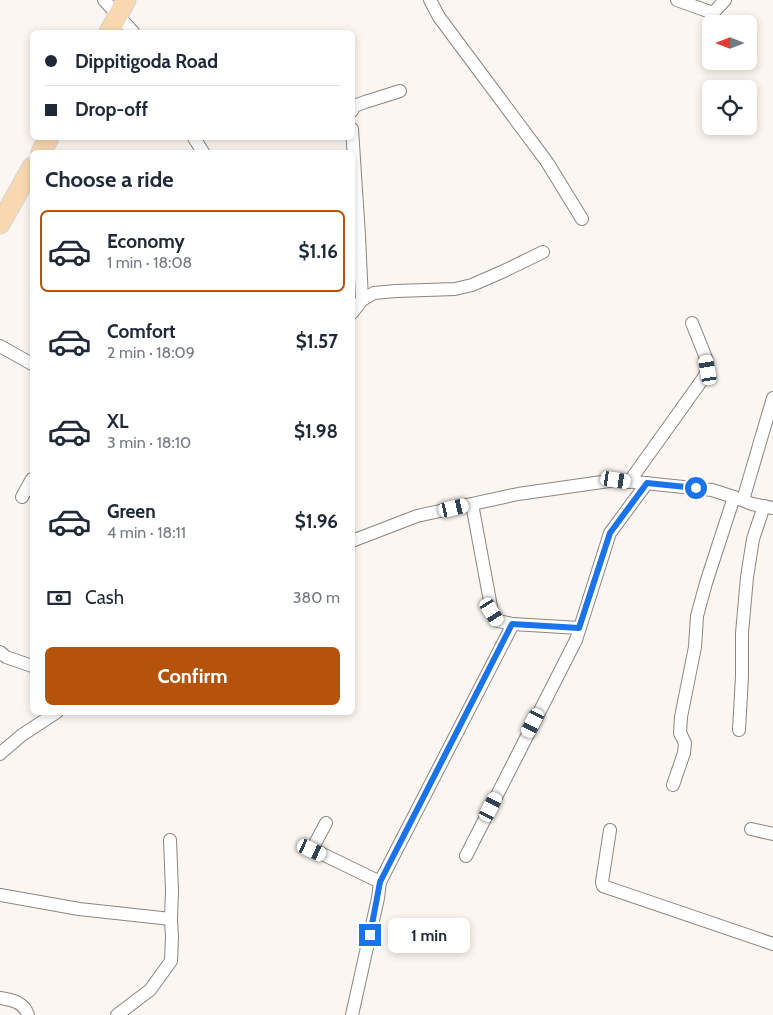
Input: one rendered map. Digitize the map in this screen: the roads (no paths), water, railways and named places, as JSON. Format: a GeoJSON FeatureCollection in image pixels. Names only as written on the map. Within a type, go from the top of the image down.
{"type":"FeatureCollection","features":[{"type":"Feature","properties":{"kind":"main road"},"geometry":{"type":"LineString","coordinates":[[0,224],[30,171]]}},
{"type":"Feature","properties":{"kind":"street"},"geometry":{"type":"LineString","coordinates":[[104,0],[131,30]]}},
{"type":"Feature","properties":{"kind":"street"},"geometry":{"type":"LineString","coordinates":[[430,0],[439,17],[547,162],[582,219]]}},
{"type":"Feature","properties":{"kind":"street"},"geometry":{"type":"LineString","coordinates":[[677,0],[713,13],[725,0]]}},
{"type":"Feature","properties":{"kind":"street"},"geometry":{"type":"LineString","coordinates":[[355,106],[400,91]]}},
{"type":"Feature","properties":{"kind":"street"},"geometry":{"type":"LineString","coordinates":[[355,180],[362,300]]}},
{"type":"Feature","properties":{"kind":"street"},"geometry":{"type":"LineString","coordinates":[[355,309],[362,300],[374,293],[396,290],[454,289],[472,285],[544,252]]}},
{"type":"Feature","properties":{"kind":"street"},"geometry":{"type":"LineString","coordinates":[[629,482],[708,370],[706,358],[692,324]]}},
{"type":"Feature","properties":{"kind":"street"},"geometry":{"type":"LineString","coordinates":[[0,346],[30,363]]}},
{"type":"Feature","properties":{"kind":"street"},"geometry":{"type":"LineString","coordinates":[[673,785],[684,753],[685,744],[680,733],[681,717],[695,646],[697,616],[706,583],[773,398]]}},
{"type":"Feature","properties":{"kind":"street"},"geometry":{"type":"LineString","coordinates":[[355,540],[417,516],[527,492],[616,480],[712,490],[752,504],[769,507],[753,540],[747,577],[742,632],[739,730]]}},
{"type":"Feature","properties":{"kind":"street"},"geometry":{"type":"LineString","coordinates":[[22,497],[30,483]]}},
{"type":"Feature","properties":{"kind":"street"},"geometry":{"type":"LineString","coordinates":[[466,856],[576,640],[610,533],[647,483]]}},
{"type":"Feature","properties":{"kind":"street"},"geometry":{"type":"LineString","coordinates":[[472,504],[492,612],[498,621],[512,624],[579,628]]}},
{"type":"Feature","properties":{"kind":"street"},"geometry":{"type":"LineString","coordinates":[[352,1015],[380,882],[512,624]]}},
{"type":"Feature","properties":{"kind":"street"},"geometry":{"type":"LineString","coordinates":[[0,652],[6,657],[30,665]]}},
{"type":"Feature","properties":{"kind":"street"},"geometry":{"type":"LineString","coordinates":[[0,754],[22,735],[52,715]]}},
{"type":"Feature","properties":{"kind":"street"},"geometry":{"type":"LineString","coordinates":[[326,823],[312,850],[380,882]]}},
{"type":"Feature","properties":{"kind":"street"},"geometry":{"type":"LineString","coordinates":[[751,829],[773,834]]}},
{"type":"Feature","properties":{"kind":"street"},"geometry":{"type":"LineString","coordinates":[[610,830],[602,882],[604,886],[773,944]]}},
{"type":"Feature","properties":{"kind":"street"},"geometry":{"type":"LineString","coordinates":[[117,1015],[150,990],[171,961],[172,891],[170,840]]}},
{"type":"Feature","properties":{"kind":"street"},"geometry":{"type":"LineString","coordinates":[[0,895],[79,908],[171,919]]}},
{"type":"Feature","properties":{"kind":"street"},"geometry":{"type":"LineString","coordinates":[[0,998],[22,1004],[28,1015]]}}]}
